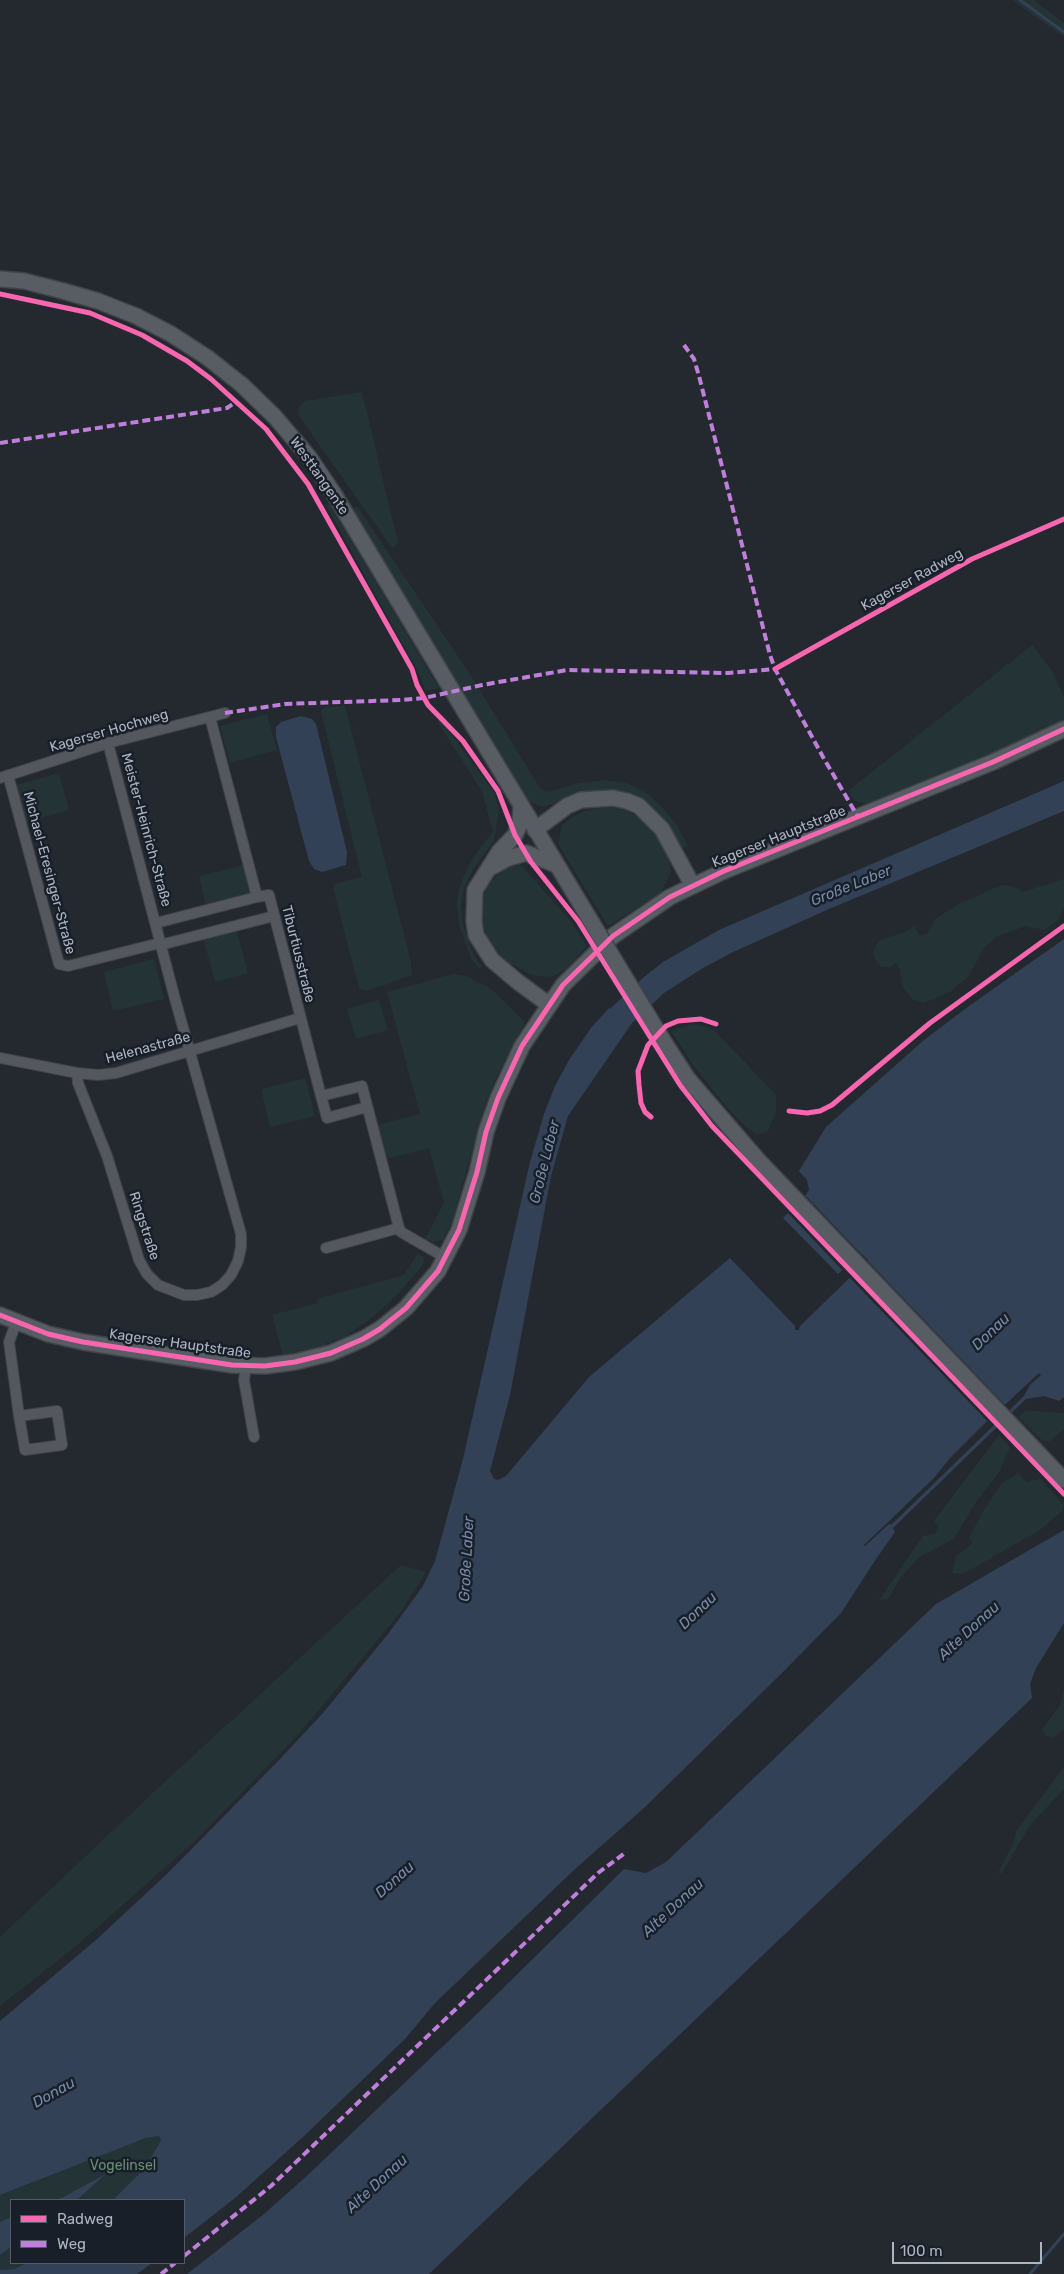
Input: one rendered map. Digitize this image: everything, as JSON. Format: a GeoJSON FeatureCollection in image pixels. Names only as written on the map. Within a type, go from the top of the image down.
{"type":"FeatureCollection","features":[{"type":"Feature","properties":{"kind":"main road","name":"Westtangente"},"geometry":{"type":"LineString","coordinates":[[0,279],[63,290],[98,301],[136,316],[171,334],[201,353],[242,385],[290,434],[334,494],[557,865]]}},
{"type":"Feature","properties":{"kind":"main road","name":"Kagerser Hauptstraße"},"geometry":{"type":"LineString","coordinates":[[0,1315],[16,1323],[48,1334],[83,1342],[246,1366],[281,1364],[312,1358],[343,1349],[363,1339],[380,1329],[416,1300],[446,1258],[468,1206],[486,1132],[498,1098],[522,1046],[548,1004],[576,970],[613,936],[650,910],[724,871],[1009,755],[1064,729]]}},
{"type":"Feature","properties":{"kind":"main road"},"geometry":{"type":"LineString","coordinates":[[535,830],[567,806],[581,800],[613,798],[627,801],[639,806],[662,829],[693,886]]}},
{"type":"Feature","properties":{"kind":"main road"},"geometry":{"type":"LineString","coordinates":[[521,806],[520,824],[515,835],[499,852],[492,867],[482,878],[475,890],[473,905],[476,935],[492,960],[548,1004]]}},
{"type":"Feature","properties":{"kind":"main road"},"geometry":{"type":"LineString","coordinates":[[492,867],[506,859],[526,853],[557,865],[664,1042],[688,1079],[719,1117],[1064,1480]]}},
{"type":"Feature","properties":{"kind":"street","name":"Kagerser Hochweg"},"geometry":{"type":"LineString","coordinates":[[4,777],[108,744],[226,712]]}},
{"type":"Feature","properties":{"kind":"street"},"geometry":{"type":"LineString","coordinates":[[210,717],[257,897]]}},
{"type":"Feature","properties":{"kind":"street","name":"Meister-Heinrich-Straße"},"geometry":{"type":"LineString","coordinates":[[108,744],[190,1051]]}},
{"type":"Feature","properties":{"kind":"street","name":"Michael-Eresinger-Straße"},"geometry":{"type":"LineString","coordinates":[[4,777],[60,964],[68,966],[160,944]]}},
{"type":"Feature","properties":{"kind":"street","name":"Tiburtiusstraße"},"geometry":{"type":"LineString","coordinates":[[257,897],[269,895],[327,1118],[367,1107]]}},
{"type":"Feature","properties":{"kind":"street","name":"Meister-Heinrich-Straße"},"geometry":{"type":"LineString","coordinates":[[156,923],[257,897]]}},
{"type":"Feature","properties":{"kind":"street"},"geometry":{"type":"LineString","coordinates":[[160,944],[274,916]]}},
{"type":"Feature","properties":{"kind":"street","name":"Helenastraße"},"geometry":{"type":"LineString","coordinates":[[0,1058],[77,1073],[98,1075],[116,1073],[300,1018]]}},
{"type":"Feature","properties":{"kind":"street","name":"Ringstraße"},"geometry":{"type":"LineString","coordinates":[[77,1073],[78,1082],[107,1156],[139,1260],[146,1274],[158,1285],[170,1291],[184,1296],[197,1296],[211,1292],[222,1285],[231,1275],[241,1248],[241,1234],[190,1051]]}},
{"type":"Feature","properties":{"kind":"street"},"geometry":{"type":"LineString","coordinates":[[321,1096],[362,1086],[399,1228],[402,1232],[446,1258]]}},
{"type":"Feature","properties":{"kind":"street"},"geometry":{"type":"LineString","coordinates":[[326,1248],[399,1228]]}},
{"type":"Feature","properties":{"kind":"street"},"geometry":{"type":"LineString","coordinates":[[16,1323],[9,1342],[19,1416],[25,1450],[62,1445],[57,1411],[19,1416]]}},
{"type":"Feature","properties":{"kind":"street","name":"Kagerser Hauptstraße"},"geometry":{"type":"LineString","coordinates":[[246,1366],[244,1380],[254,1437]]}},
{"type":"Feature","properties":{"kind":"green space"},"geometry":{"type":"Polygon","coordinates":[[[1012,0],[1034,0],[1064,23],[1064,37],[1012,0]]]}},
{"type":"Feature","properties":{"kind":"green space"},"geometry":{"type":"Polygon","coordinates":[[[362,392],[398,543],[392,548],[301,419],[298,411],[300,405],[306,401],[362,392]]]}},
{"type":"Feature","properties":{"kind":"green space"},"geometry":{"type":"Polygon","coordinates":[[[329,504],[439,688],[426,691],[418,672],[326,505],[329,504]]]}},
{"type":"Feature","properties":{"kind":"green space"},"geometry":{"type":"Polygon","coordinates":[[[357,506],[468,671],[540,788],[546,792],[579,783],[605,780],[627,783],[648,794],[663,808],[676,824],[688,846],[683,848],[662,817],[648,805],[633,796],[614,791],[593,791],[542,807],[526,800],[351,510],[357,506]]]}},
{"type":"Feature","properties":{"kind":"green space"},"geometry":{"type":"Polygon","coordinates":[[[1032,645],[1052,671],[1064,697],[1064,719],[1061,722],[1024,741],[869,805],[855,801],[848,791],[1032,645]]]}},
{"type":"Feature","properties":{"kind":"green space"},"geometry":{"type":"Polygon","coordinates":[[[345,706],[411,962],[412,975],[366,991],[359,988],[333,888],[335,884],[362,877],[321,712],[324,707],[345,706]]]}},
{"type":"Feature","properties":{"kind":"green space"},"geometry":{"type":"Polygon","coordinates":[[[267,714],[277,750],[230,763],[220,726],[267,714]]]}},
{"type":"Feature","properties":{"kind":"green space"},"geometry":{"type":"Polygon","coordinates":[[[440,719],[494,792],[499,810],[494,841],[473,869],[464,888],[461,904],[463,924],[474,956],[482,967],[480,969],[471,959],[459,924],[457,904],[459,888],[468,867],[476,853],[493,832],[482,791],[437,721],[440,719]]]}},
{"type":"Feature","properties":{"kind":"green space"},"geometry":{"type":"Polygon","coordinates":[[[59,773],[69,810],[26,822],[16,785],[59,773]]]}},
{"type":"Feature","properties":{"kind":"green space"},"geometry":{"type":"Polygon","coordinates":[[[605,807],[625,810],[643,820],[658,835],[668,853],[671,872],[661,893],[608,926],[558,844],[562,826],[568,820],[584,811],[605,807]]]}},
{"type":"Feature","properties":{"kind":"green space"},"geometry":{"type":"Polygon","coordinates":[[[520,864],[570,920],[587,946],[566,969],[552,977],[532,975],[511,964],[495,951],[486,937],[482,913],[485,892],[489,883],[505,869],[520,864]]]}},
{"type":"Feature","properties":{"kind":"green space"},"geometry":{"type":"Polygon","coordinates":[[[244,865],[251,891],[247,895],[206,906],[199,876],[244,865]]]}},
{"type":"Feature","properties":{"kind":"green space"},"geometry":{"type":"Polygon","coordinates":[[[1064,879],[1064,908],[1057,921],[1044,930],[1025,926],[996,937],[984,948],[969,976],[950,992],[923,1003],[913,1000],[902,986],[900,969],[896,963],[890,967],[881,967],[873,955],[874,949],[880,940],[905,932],[914,926],[919,935],[927,934],[935,919],[959,904],[1001,885],[1012,886],[1023,892],[1064,879]]]}},
{"type":"Feature","properties":{"kind":"green space"},"geometry":{"type":"Polygon","coordinates":[[[236,929],[248,973],[215,982],[203,938],[236,929]]]}},
{"type":"Feature","properties":{"kind":"green space"},"geometry":{"type":"Polygon","coordinates":[[[154,959],[164,999],[113,1011],[104,972],[154,959]]]}},
{"type":"Feature","properties":{"kind":"green space"},"geometry":{"type":"Polygon","coordinates":[[[453,974],[466,976],[490,988],[525,1022],[496,1078],[485,1105],[453,1218],[443,1240],[433,1242],[425,1239],[444,1203],[429,1148],[386,1159],[377,1125],[420,1114],[387,992],[453,974]]]}},
{"type":"Feature","properties":{"kind":"green space"},"geometry":{"type":"Polygon","coordinates":[[[379,1000],[388,1030],[356,1039],[347,1009],[379,1000]]]}},
{"type":"Feature","properties":{"kind":"green space"},"geometry":{"type":"Polygon","coordinates":[[[692,1024],[708,1027],[715,1031],[776,1095],[776,1112],[767,1132],[757,1135],[746,1127],[724,1104],[694,1066],[671,1031],[692,1024]]]}},
{"type":"Feature","properties":{"kind":"green space"},"geometry":{"type":"Polygon","coordinates":[[[305,1078],[315,1116],[270,1127],[261,1089],[305,1078]]]}},
{"type":"Feature","properties":{"kind":"green space"},"geometry":{"type":"Polygon","coordinates":[[[418,1253],[424,1258],[423,1265],[399,1293],[374,1316],[345,1337],[326,1343],[326,1346],[283,1355],[272,1315],[318,1303],[317,1299],[404,1275],[418,1253]]]}},
{"type":"Feature","properties":{"kind":"green space"},"geometry":{"type":"Polygon","coordinates":[[[1024,1412],[1064,1413],[1064,1429],[1050,1441],[1043,1441],[1018,1417],[1024,1412]]]}},
{"type":"Feature","properties":{"kind":"green space"},"geometry":{"type":"Polygon","coordinates":[[[999,1435],[1010,1447],[999,1472],[976,1502],[954,1539],[919,1557],[901,1577],[888,1599],[879,1600],[923,1536],[934,1534],[939,1526],[933,1522],[999,1435]]]}},
{"type":"Feature","properties":{"kind":"green space"},"geometry":{"type":"Polygon","coordinates":[[[1018,1473],[1026,1482],[1041,1479],[1063,1504],[1063,1510],[1040,1530],[963,1574],[952,1573],[956,1556],[973,1543],[969,1538],[1001,1484],[1018,1473]]]}},
{"type":"Feature","properties":{"kind":"green space"},"geometry":{"type":"Polygon","coordinates":[[[401,1565],[426,1572],[400,1613],[296,1737],[194,1842],[75,1947],[0,2006],[0,1937],[158,1788],[401,1565]]]}},
{"type":"Feature","properties":{"kind":"green space"},"geometry":{"type":"Polygon","coordinates":[[[1064,1689],[1064,1730],[1052,1738],[1046,1736],[1042,1730],[1060,1705],[1064,1689]]]}},
{"type":"Feature","properties":{"kind":"green space"},"geometry":{"type":"Polygon","coordinates":[[[1064,1767],[1064,1789],[1030,1825],[1002,1873],[998,1873],[1014,1841],[1016,1831],[1064,1767]]]}},
{"type":"Feature","properties":{"kind":"green space","name":"Vogelinsel"},"geometry":{"type":"Polygon","coordinates":[[[159,2136],[161,2141],[143,2170],[114,2199],[78,2199],[104,2177],[57,2199],[10,2199],[10,2217],[0,2222],[0,2195],[146,2138],[159,2136]]]}},
{"type":"Feature","properties":{"kind":"green space"},"geometry":{"type":"Polygon","coordinates":[[[10,2248],[10,2264],[24,2264],[15,2269],[0,2270],[0,2255],[10,2248]]]}},
{"type":"Feature","properties":{"kind":"water"},"geometry":{"type":"Polygon","coordinates":[[[301,716],[312,719],[316,724],[347,852],[346,865],[322,872],[314,869],[309,861],[276,737],[276,727],[281,722],[301,716]]]}},
{"type":"Feature","properties":{"kind":"water"},"geometry":{"type":"Polygon","coordinates":[[[1064,781],[1064,811],[829,909],[733,952],[703,968],[664,993],[632,1023],[568,1116],[551,1176],[510,1395],[490,1471],[494,1479],[498,1480],[506,1476],[589,1377],[730,1258],[795,1326],[795,1330],[799,1330],[800,1326],[868,1260],[863,1255],[858,1255],[838,1274],[783,1218],[809,1190],[807,1180],[799,1171],[826,1127],[924,1040],[1064,939],[1064,1397],[1059,1401],[1044,1396],[1026,1399],[893,1528],[895,1532],[841,1613],[784,1671],[644,1808],[574,1870],[435,2003],[405,2039],[303,2137],[235,2198],[185,2237],[185,2199],[114,2199],[143,2170],[161,2141],[159,2136],[146,2138],[0,2195],[0,2021],[96,1940],[168,1873],[281,1758],[323,1713],[388,1634],[423,1586],[435,1561],[463,1459],[530,1162],[544,1114],[555,1086],[569,1060],[591,1028],[609,1008],[663,962],[719,930],[1064,781]],[[1039,1373],[981,1427],[950,1458],[934,1478],[863,1546],[889,1524],[891,1525],[1024,1396],[1030,1385],[1041,1375],[1039,1373]]]}},
{"type":"Feature","properties":{"kind":"water","name":"Alte Donau"},"geometry":{"type":"Polygon","coordinates":[[[1064,1530],[1064,1623],[1036,1668],[1030,1684],[1032,1698],[429,2274],[187,2274],[264,2214],[310,2173],[480,2011],[624,1869],[646,1873],[666,1862],[936,1604],[1064,1530]]]}},
{"type":"Feature","properties":{"kind":"water"},"geometry":{"type":"Polygon","coordinates":[[[106,2174],[78,2199],[58,2199],[106,2174]]]}},
{"type":"Feature","properties":{"kind":"water"},"geometry":{"type":"Polygon","coordinates":[[[10,2217],[10,2248],[0,2255],[0,2222],[10,2217]]]}},
{"type":"Feature","properties":{"kind":"water"},"geometry":{"type":"Polygon","coordinates":[[[24,2264],[151,2264],[137,2274],[0,2274],[0,2270],[15,2269],[24,2264]]]}},
{"type":"Feature","properties":{"kind":"pier"},"geometry":{"type":"Polygon","coordinates":[[[806,1196],[1007,1407],[990,1424],[849,1277],[864,1259],[859,1257],[844,1272],[788,1213],[806,1196]]]}},
{"type":"Feature","properties":{"kind":"waterway"},"geometry":{"type":"LineString","coordinates":[[1020,0],[1064,32]]}},
{"type":"Feature","properties":{"kind":"waterway"},"geometry":{"type":"LineString","coordinates":[[1030,2274],[1064,2234]]}},
{"type":"Feature","properties":{"kind":"marked path"},"geometry":{"type":"LineString","coordinates":[[684,345],[694,359],[699,376],[775,669],[858,817]]}},
{"type":"Feature","properties":{"kind":"marked path"},"geometry":{"type":"LineString","coordinates":[[0,443],[227,408],[237,401]]}},
{"type":"Feature","properties":{"kind":"marked path"},"geometry":{"type":"LineString","coordinates":[[225,713],[285,704],[424,698],[482,685],[567,670],[728,673],[775,669]]}},
{"type":"Feature","properties":{"kind":"marked path"},"geometry":{"type":"LineString","coordinates":[[185,2255],[271,2186],[598,1873],[625,1853]]}},
{"type":"Feature","properties":{"kind":"marked path"},"geometry":{"type":"LineString","coordinates":[[161,2274],[174,2264]]}},
{"type":"Feature","properties":{"kind":"cycle path"},"geometry":{"type":"LineString","coordinates":[[0,294],[90,313],[142,335],[187,361],[211,379],[266,429],[308,484],[412,669],[417,685],[428,705],[463,741],[498,791],[515,835],[531,862],[578,921],[680,1085],[712,1126],[1064,1494]]}},
{"type":"Feature","properties":{"kind":"cycle path","name":"Kagerser Radweg"},"geometry":{"type":"LineString","coordinates":[[775,669],[972,559],[1064,519]]}},
{"type":"Feature","properties":{"kind":"cycle path"},"geometry":{"type":"LineString","coordinates":[[0,1315],[48,1334],[83,1342],[232,1365],[265,1366],[295,1362],[331,1353],[363,1339],[380,1329],[406,1308],[438,1271],[459,1230],[477,1172],[486,1132],[498,1098],[522,1046],[563,985],[613,936],[670,897],[724,871],[993,762],[1064,729]]}},
{"type":"Feature","properties":{"kind":"cycle path"},"geometry":{"type":"LineString","coordinates":[[789,1111],[807,1113],[820,1111],[832,1105],[930,1023],[1064,926]]}},
{"type":"Feature","properties":{"kind":"cycle path"},"geometry":{"type":"LineString","coordinates":[[651,1117],[645,1112],[641,1103],[638,1071],[648,1045],[666,1026],[678,1021],[701,1019],[716,1024]]}},
{"type":"Feature","properties":{"kind":"water label","name":"Große Laber"},"geometry":{"type":"Point","coordinates":[851,886]}},
{"type":"Feature","properties":{"kind":"water label","name":"Große Laber"},"geometry":{"type":"Point","coordinates":[545,1162]}},
{"type":"Feature","properties":{"kind":"water label","name":"Donau"},"geometry":{"type":"Point","coordinates":[991,1332]}},
{"type":"Feature","properties":{"kind":"water label","name":"Große Laber"},"geometry":{"type":"Point","coordinates":[467,1559]}},
{"type":"Feature","properties":{"kind":"water label","name":"Donau"},"geometry":{"type":"Point","coordinates":[698,1611]}},
{"type":"Feature","properties":{"kind":"water label","name":"Donau"},"geometry":{"type":"Point","coordinates":[395,1880]}},
{"type":"Feature","properties":{"kind":"water label","name":"Donau"},"geometry":{"type":"Point","coordinates":[54,2093]}}]}
